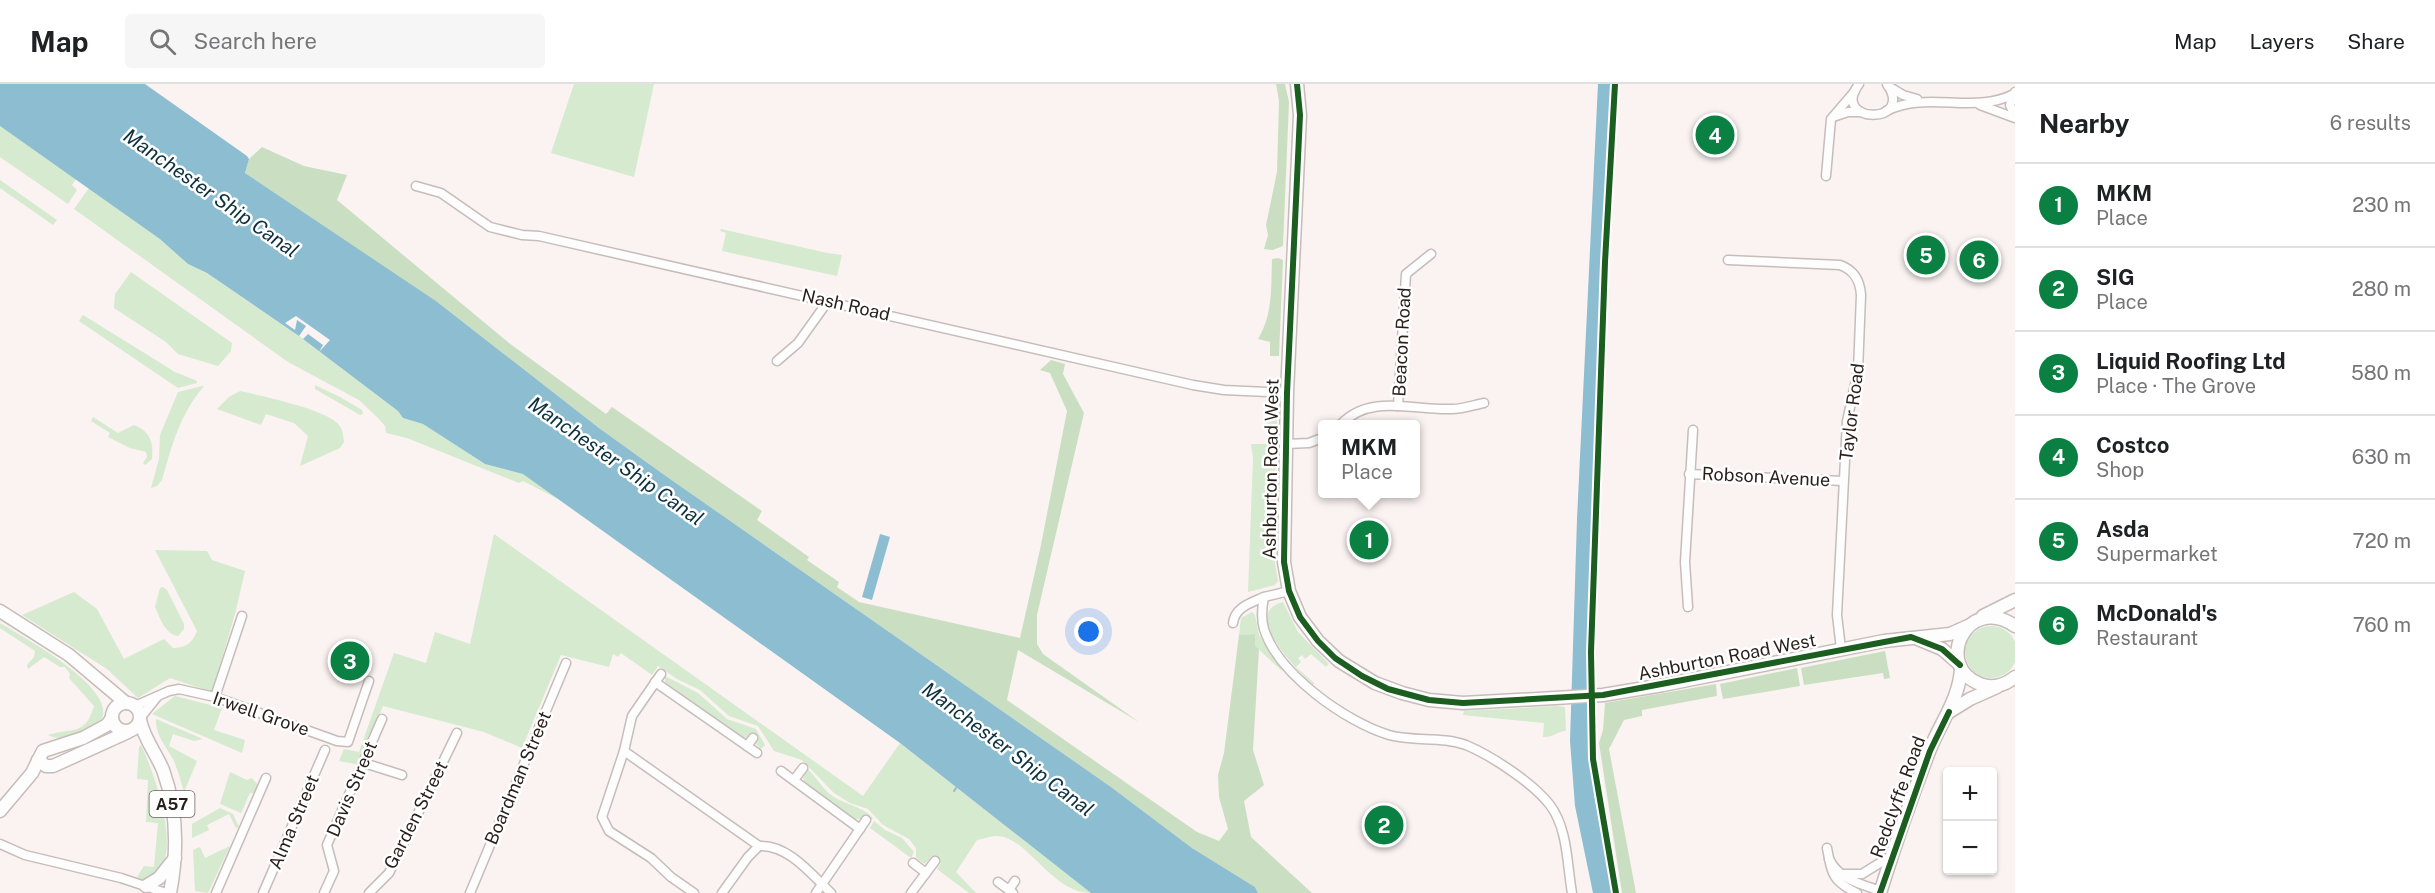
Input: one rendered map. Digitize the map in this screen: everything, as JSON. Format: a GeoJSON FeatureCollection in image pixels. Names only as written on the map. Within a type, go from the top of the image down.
{"type":"FeatureCollection","features":[{"type":"Feature","properties":{"kind":"main road","name":"Ashburton Road West"},"geometry":{"type":"LineString","coordinates":[[1297,84],[1300,116],[1287,393],[1284,549],[1289,591],[1300,617],[1328,651],[1362,676],[1388,689],[1415,697],[1446,702],[1565,698],[1603,695],[1911,637],[1950,634],[1972,623]]}},
{"type":"Feature","properties":{"kind":"main road"},"geometry":{"type":"LineString","coordinates":[[1972,623],[2015,600]]}},
{"type":"Feature","properties":{"kind":"main road","name":"A57"},"geometry":{"type":"LineString","coordinates":[[0,611],[69,655],[136,712],[145,736],[158,758],[168,786],[176,829],[175,857],[168,893]]}},
{"type":"Feature","properties":{"kind":"main road"},"geometry":{"type":"LineString","coordinates":[[1972,623],[1997,617],[2015,626]]}},
{"type":"Feature","properties":{"kind":"main road","name":"Redclyffe Road"},"geometry":{"type":"LineString","coordinates":[[1880,892],[1930,751],[1949,712],[1960,681],[1958,644],[1972,623]]}},
{"type":"Feature","properties":{"kind":"main road"},"geometry":{"type":"LineString","coordinates":[[1911,637],[1934,644],[1960,666],[1967,676],[1984,685],[2011,681]]}},
{"type":"Feature","properties":{"kind":"main road"},"geometry":{"type":"LineString","coordinates":[[1949,712],[1970,699],[2011,681]]}},
{"type":"Feature","properties":{"kind":"main road","name":"A57"},"geometry":{"type":"LineString","coordinates":[[103,684],[113,715]]}},
{"type":"Feature","properties":{"kind":"main road"},"geometry":{"type":"LineString","coordinates":[[0,811],[32,773],[38,760],[41,754],[47,749],[67,745],[107,725],[118,705],[136,712],[136,728],[128,732],[53,766],[46,766],[38,760]]}},
{"type":"Feature","properties":{"kind":"main road"},"geometry":{"type":"LineString","coordinates":[[113,715],[115,726],[128,732]]}},
{"type":"Feature","properties":{"kind":"main road"},"geometry":{"type":"LineString","coordinates":[[146,886],[159,878],[175,857]]}},
{"type":"Feature","properties":{"kind":"street"},"geometry":{"type":"LineString","coordinates":[[1887,84],[1903,95],[1923,100],[1977,104],[1994,102],[2014,93]]}},
{"type":"Feature","properties":{"kind":"street"},"geometry":{"type":"LineString","coordinates":[[1886,111],[1892,95],[1887,84]]}},
{"type":"Feature","properties":{"kind":"street"},"geometry":{"type":"LineString","coordinates":[[1857,88],[1854,103],[1861,112]]}},
{"type":"Feature","properties":{"kind":"street"},"geometry":{"type":"LineString","coordinates":[[1826,176],[1831,119],[1857,88]]}},
{"type":"Feature","properties":{"kind":"street"},"geometry":{"type":"LineString","coordinates":[[2014,93],[2010,105],[2015,117]]}},
{"type":"Feature","properties":{"kind":"street"},"geometry":{"type":"LineString","coordinates":[[1831,119],[1848,112],[1861,112],[1873,116],[1901,104],[1923,100]]}},
{"type":"Feature","properties":{"kind":"street"},"geometry":{"type":"LineString","coordinates":[[1977,104],[2015,117]]}},
{"type":"Feature","properties":{"kind":"street","name":"Nash Road"},"geometry":{"type":"LineString","coordinates":[[416,186],[441,193],[481,221],[509,232],[612,252],[1209,388],[1287,393]]}},
{"type":"Feature","properties":{"kind":"street","name":"Beacon Road"},"geometry":{"type":"LineString","coordinates":[[1398,406],[1405,277],[1409,271],[1431,254]]}},
{"type":"Feature","properties":{"kind":"street","name":"Taylor Road"},"geometry":{"type":"LineString","coordinates":[[1728,260],[1794,262],[1845,267],[1854,274],[1861,290],[1858,371],[1848,414],[1844,481],[1837,615],[1841,649]]}},
{"type":"Feature","properties":{"kind":"street"},"geometry":{"type":"LineString","coordinates":[[777,361],[798,344],[828,301]]}},
{"type":"Feature","properties":{"kind":"street","name":"Beacon Road"},"geometry":{"type":"LineString","coordinates":[[1345,420],[1367,407],[1453,409],[1484,403]]}},
{"type":"Feature","properties":{"kind":"street","name":"Robson Avenue"},"geometry":{"type":"LineString","coordinates":[[1688,607],[1685,562],[1693,430]]}},
{"type":"Feature","properties":{"kind":"street"},"geometry":{"type":"LineString","coordinates":[[1286,444],[1309,443],[1318,440]]}},
{"type":"Feature","properties":{"kind":"street","name":"Robson Avenue"},"geometry":{"type":"LineString","coordinates":[[1689,474],[1844,481]]}},
{"type":"Feature","properties":{"kind":"street"},"geometry":{"type":"LineString","coordinates":[[1233,623],[1234,616],[1242,608],[1264,597],[1289,591]]}},
{"type":"Feature","properties":{"kind":"street"},"geometry":{"type":"LineString","coordinates":[[1264,597],[1263,626],[1273,648],[1291,671],[1323,699],[1359,721],[1392,736],[1464,744],[1492,759],[1540,794],[1550,805],[1560,824],[1572,893]]}},
{"type":"Feature","properties":{"kind":"street"},"geometry":{"type":"LineString","coordinates":[[215,697],[242,616]]}},
{"type":"Feature","properties":{"kind":"street","name":"Boardman Street"},"geometry":{"type":"LineString","coordinates":[[470,893],[566,663]]}},
{"type":"Feature","properties":{"kind":"street"},"geometry":{"type":"LineString","coordinates":[[661,674],[632,716],[624,750],[602,811],[602,817],[605,828],[651,858],[671,877],[694,893]]}},
{"type":"Feature","properties":{"kind":"street","name":"Irwell Grove"},"geometry":{"type":"LineString","coordinates":[[136,712],[157,697],[180,689],[215,697],[337,741],[348,742],[369,681]]}},
{"type":"Feature","properties":{"kind":"street"},"geometry":{"type":"LineString","coordinates":[[655,682],[757,753]]}},
{"type":"Feature","properties":{"kind":"street","name":"Davis Street"},"geometry":{"type":"LineString","coordinates":[[324,893],[334,871],[327,845],[382,719]]}},
{"type":"Feature","properties":{"kind":"street","name":"Garden Street"},"geometry":{"type":"LineString","coordinates":[[369,893],[389,873],[457,733]]}},
{"type":"Feature","properties":{"kind":"street"},"geometry":{"type":"LineString","coordinates":[[747,746],[753,738]]}},
{"type":"Feature","properties":{"kind":"street","name":"Alma Street"},"geometry":{"type":"LineString","coordinates":[[263,893],[325,750]]}},
{"type":"Feature","properties":{"kind":"street"},"geometry":{"type":"LineString","coordinates":[[624,750],[759,846],[780,849],[812,873],[831,893]]}},
{"type":"Feature","properties":{"kind":"street"},"geometry":{"type":"LineString","coordinates":[[364,762],[402,775]]}},
{"type":"Feature","properties":{"kind":"street"},"geometry":{"type":"LineString","coordinates":[[794,780],[803,768]]}},
{"type":"Feature","properties":{"kind":"street"},"geometry":{"type":"LineString","coordinates":[[782,771],[860,829]]}},
{"type":"Feature","properties":{"kind":"street"},"geometry":{"type":"LineString","coordinates":[[216,893],[266,778]]}},
{"type":"Feature","properties":{"kind":"street"},"geometry":{"type":"LineString","coordinates":[[816,893],[866,820]]}},
{"type":"Feature","properties":{"kind":"street"},"geometry":{"type":"LineString","coordinates":[[0,844],[25,855],[97,872],[168,893]]}},
{"type":"Feature","properties":{"kind":"street"},"geometry":{"type":"LineString","coordinates":[[722,893],[748,857],[759,846]]}},
{"type":"Feature","properties":{"kind":"street"},"geometry":{"type":"LineString","coordinates":[[1827,848],[1830,870],[1837,880],[1857,893]]}},
{"type":"Feature","properties":{"kind":"street"},"geometry":{"type":"LineString","coordinates":[[1837,871],[1847,875],[1862,874],[1892,856]]}},
{"type":"Feature","properties":{"kind":"street"},"geometry":{"type":"LineString","coordinates":[[1829,859],[1837,871],[1846,878],[1880,892]]}},
{"type":"Feature","properties":{"kind":"street"},"geometry":{"type":"LineString","coordinates":[[911,893],[934,861]]}},
{"type":"Feature","properties":{"kind":"street"},"geometry":{"type":"LineString","coordinates":[[913,863],[926,873]]}},
{"type":"Feature","properties":{"kind":"street"},"geometry":{"type":"LineString","coordinates":[[998,882],[1011,891],[1015,881]]}},
{"type":"Feature","properties":{"kind":"green space"},"geometry":{"type":"Polygon","coordinates":[[[574,84],[654,84],[634,177],[551,153],[574,84]]]}},
{"type":"Feature","properties":{"kind":"green space"},"geometry":{"type":"Polygon","coordinates":[[[1276,84],[1285,84],[1289,102],[1283,246],[1273,250],[1264,249],[1268,235],[1266,225],[1277,172],[1279,101],[1276,84]]]}},
{"type":"Feature","properties":{"kind":"green space"},"geometry":{"type":"Polygon","coordinates":[[[0,126],[76,179],[72,185],[77,190],[68,204],[0,157],[0,126]]]}},
{"type":"Feature","properties":{"kind":"green space"},"geometry":{"type":"Polygon","coordinates":[[[262,147],[304,166],[347,175],[337,200],[509,343],[606,414],[612,407],[762,511],[757,520],[809,557],[807,560],[839,582],[837,587],[859,602],[1020,638],[1067,411],[1050,373],[1040,370],[1051,360],[1065,364],[1063,374],[1084,413],[1037,615],[1037,644],[1043,654],[1139,722],[1018,650],[1007,700],[1197,832],[1219,841],[1228,829],[1219,797],[1218,775],[1224,753],[1239,635],[1255,634],[1255,646],[1259,649],[1253,750],[1264,785],[1244,801],[1251,837],[1312,893],[1258,893],[1255,887],[1192,848],[1111,787],[663,474],[599,428],[436,301],[245,173],[249,159],[262,147]]]}},
{"type":"Feature","properties":{"kind":"green space"},"geometry":{"type":"Polygon","coordinates":[[[0,180],[57,220],[53,225],[0,188],[0,180]]]}},
{"type":"Feature","properties":{"kind":"green space"},"geometry":{"type":"Polygon","coordinates":[[[89,188],[161,239],[188,264],[207,273],[299,336],[398,411],[403,418],[423,424],[485,464],[523,473],[562,501],[523,481],[519,483],[407,438],[386,433],[385,426],[359,400],[288,362],[74,209],[89,188]]]}},
{"type":"Feature","properties":{"kind":"green space"},"geometry":{"type":"Polygon","coordinates":[[[721,229],[842,255],[837,276],[722,251],[726,233],[720,231],[721,229]]]}},
{"type":"Feature","properties":{"kind":"green space"},"geometry":{"type":"Polygon","coordinates":[[[1272,259],[1283,260],[1279,356],[1270,356],[1270,342],[1258,339],[1269,311],[1272,259]]]}},
{"type":"Feature","properties":{"kind":"green space"},"geometry":{"type":"Polygon","coordinates":[[[131,272],[232,343],[231,351],[218,366],[178,354],[166,342],[114,308],[115,294],[131,272]]]}},
{"type":"Feature","properties":{"kind":"green space"},"geometry":{"type":"Polygon","coordinates":[[[83,315],[175,372],[197,383],[178,388],[79,321],[83,315]]]}},
{"type":"Feature","properties":{"kind":"green space"},"geometry":{"type":"Polygon","coordinates":[[[315,385],[362,410],[363,414],[360,415],[315,389],[315,385]]]}},
{"type":"Feature","properties":{"kind":"green space"},"geometry":{"type":"Polygon","coordinates":[[[204,386],[178,430],[162,480],[157,486],[151,488],[159,459],[160,435],[178,392],[204,386]]]}},
{"type":"Feature","properties":{"kind":"green space"},"geometry":{"type":"Polygon","coordinates":[[[240,391],[292,404],[331,418],[340,426],[344,442],[340,448],[300,466],[308,436],[294,423],[266,414],[261,425],[217,409],[229,397],[240,391]]]}},
{"type":"Feature","properties":{"kind":"green space"},"geometry":{"type":"Polygon","coordinates":[[[1268,400],[1274,402],[1277,407],[1275,563],[1278,581],[1275,585],[1248,592],[1253,458],[1251,444],[1267,444],[1268,400]]]}},
{"type":"Feature","properties":{"kind":"green space"},"geometry":{"type":"Polygon","coordinates":[[[93,417],[118,433],[134,425],[144,431],[150,438],[152,459],[145,465],[143,463],[147,457],[146,452],[130,448],[108,437],[110,433],[91,421],[93,417]]]}},
{"type":"Feature","properties":{"kind":"green space"},"geometry":{"type":"Polygon","coordinates":[[[494,534],[863,796],[900,743],[1091,893],[1077,891],[1064,884],[1008,838],[991,836],[977,840],[956,872],[976,893],[969,893],[937,869],[941,863],[932,856],[925,864],[916,858],[916,848],[909,839],[883,825],[868,809],[850,803],[834,793],[802,760],[774,751],[758,726],[729,716],[700,690],[677,679],[658,666],[652,675],[621,653],[618,657],[613,654],[609,667],[561,655],[522,748],[484,732],[383,706],[362,760],[355,764],[339,761],[344,749],[359,752],[394,653],[426,663],[435,632],[470,644],[494,534]]]}},
{"type":"Feature","properties":{"kind":"green space"},"geometry":{"type":"Polygon","coordinates":[[[155,550],[207,551],[212,560],[245,571],[212,692],[170,678],[138,698],[107,669],[22,615],[74,592],[97,609],[124,659],[164,639],[173,648],[185,646],[191,642],[197,631],[155,550]]]}},
{"type":"Feature","properties":{"kind":"green space"},"geometry":{"type":"Polygon","coordinates":[[[160,588],[167,590],[184,624],[184,629],[178,636],[166,629],[155,607],[160,588]]]}},
{"type":"Feature","properties":{"kind":"green space"},"geometry":{"type":"Polygon","coordinates":[[[1283,602],[1298,632],[1329,664],[1326,667],[1311,654],[1305,659],[1302,655],[1298,658],[1301,662],[1296,667],[1314,683],[1313,685],[1296,668],[1286,656],[1269,630],[1267,618],[1271,608],[1283,602]]]}},
{"type":"Feature","properties":{"kind":"green space"},"geometry":{"type":"Polygon","coordinates":[[[1252,612],[1255,615],[1259,635],[1283,672],[1255,646],[1255,634],[1239,635],[1241,618],[1252,612]]]}},
{"type":"Feature","properties":{"kind":"green space"},"geometry":{"type":"Polygon","coordinates":[[[0,623],[46,651],[82,678],[95,692],[103,706],[102,719],[69,737],[48,735],[82,727],[94,706],[69,678],[70,674],[65,667],[60,667],[44,657],[28,669],[27,665],[34,657],[35,651],[0,628],[0,623]]]}},
{"type":"Feature","properties":{"kind":"green space"},"geometry":{"type":"Polygon","coordinates":[[[1991,626],[2001,628],[2009,634],[2015,642],[2017,652],[2015,662],[2009,670],[2001,676],[1991,678],[1981,676],[1973,670],[1967,662],[1965,652],[1967,642],[1973,634],[1981,628],[1991,626]]]}},
{"type":"Feature","properties":{"kind":"green space"},"geometry":{"type":"Polygon","coordinates":[[[1885,651],[1890,678],[1884,679],[1883,673],[1804,685],[1801,668],[1885,651]]]}},
{"type":"Feature","properties":{"kind":"green space"},"geometry":{"type":"Polygon","coordinates":[[[1797,668],[1800,686],[1723,699],[1720,684],[1797,668]]]}},
{"type":"Feature","properties":{"kind":"green space"},"geometry":{"type":"Polygon","coordinates":[[[665,676],[698,693],[727,719],[756,729],[765,745],[761,749],[756,744],[757,739],[750,734],[746,738],[741,737],[665,682],[665,676]]]}},
{"type":"Feature","properties":{"kind":"green space"},"geometry":{"type":"Polygon","coordinates":[[[1716,684],[1717,696],[1642,710],[1642,716],[1624,720],[1609,749],[1636,893],[1622,893],[1599,743],[1603,730],[1605,703],[1716,684]]]}},
{"type":"Feature","properties":{"kind":"green space"},"geometry":{"type":"Polygon","coordinates":[[[175,696],[222,708],[214,730],[245,740],[242,753],[152,714],[175,696]]]}},
{"type":"Feature","properties":{"kind":"green space"},"geometry":{"type":"Polygon","coordinates":[[[1565,707],[1566,731],[1546,737],[1543,737],[1544,723],[1463,715],[1464,711],[1565,707]]]}},
{"type":"Feature","properties":{"kind":"green space"},"geometry":{"type":"Polygon","coordinates":[[[156,719],[203,739],[194,741],[173,734],[169,746],[197,761],[184,792],[173,759],[159,735],[156,719]]]}},
{"type":"Feature","properties":{"kind":"green space"},"geometry":{"type":"Polygon","coordinates":[[[141,745],[162,806],[167,840],[162,866],[157,873],[145,881],[137,877],[144,866],[154,867],[158,823],[146,822],[148,780],[137,779],[141,745]]]}},
{"type":"Feature","properties":{"kind":"green space"},"geometry":{"type":"Polygon","coordinates":[[[808,769],[831,795],[873,818],[871,820],[864,816],[861,819],[855,819],[805,783],[803,777],[808,769]]]}},
{"type":"Feature","properties":{"kind":"green space"},"geometry":{"type":"Polygon","coordinates":[[[230,772],[247,780],[252,778],[258,785],[256,793],[250,793],[241,813],[220,804],[230,772]]]}},
{"type":"Feature","properties":{"kind":"green space"},"geometry":{"type":"Polygon","coordinates":[[[220,808],[233,814],[239,827],[236,828],[229,814],[207,825],[209,830],[192,838],[192,824],[220,808]]]}},
{"type":"Feature","properties":{"kind":"green space"},"geometry":{"type":"Polygon","coordinates":[[[874,821],[885,830],[902,838],[914,852],[911,858],[870,828],[874,821]]]}},
{"type":"Feature","properties":{"kind":"green space"},"geometry":{"type":"Polygon","coordinates":[[[230,846],[208,893],[195,891],[193,850],[200,847],[205,858],[230,846]]]}},
{"type":"Feature","properties":{"kind":"water","name":"Manchester Ship Canal"},"geometry":{"type":"Polygon","coordinates":[[[0,84],[145,84],[247,156],[249,159],[245,173],[436,301],[599,428],[1111,787],[1192,848],[1255,887],[1258,893],[1091,893],[900,743],[523,474],[485,464],[423,424],[403,418],[398,411],[299,336],[207,273],[188,264],[160,239],[0,126],[0,84]]]}},
{"type":"Feature","properties":{"kind":"water"},"geometry":{"type":"Polygon","coordinates":[[[1598,84],[1612,84],[1595,468],[1590,741],[1594,794],[1612,893],[1593,893],[1575,806],[1570,741],[1577,519],[1598,84]]]}},
{"type":"Feature","properties":{"kind":"water"},"geometry":{"type":"Polygon","coordinates":[[[880,534],[890,537],[872,600],[862,597],[880,534]]]}},
{"type":"Feature","properties":{"kind":"pier"},"geometry":{"type":"Polygon","coordinates":[[[296,316],[330,340],[319,352],[323,345],[308,334],[303,339],[299,336],[306,326],[297,320],[295,330],[285,323],[296,316]]]}},
{"type":"Feature","properties":{"kind":"cycle path"},"geometry":{"type":"LineString","coordinates":[[1297,84],[1300,115],[1287,393],[1284,562],[1289,591],[1300,617],[1318,641],[1335,658],[1362,676],[1388,689],[1429,700],[1463,703],[1603,695],[1911,637],[1942,649],[1960,665]]}},
{"type":"Feature","properties":{"kind":"cycle path"},"geometry":{"type":"LineString","coordinates":[[1615,84],[1605,262],[1591,652],[1593,759],[1616,893]]}},
{"type":"Feature","properties":{"kind":"cycle path"},"geometry":{"type":"LineString","coordinates":[[1880,893],[1930,751],[1949,712]]}},
{"type":"Feature","properties":{"kind":"place","name":"Costco"},"geometry":{"type":"Point","coordinates":[1715,135]}},
{"type":"Feature","properties":{"kind":"place","name":"Asda"},"geometry":{"type":"Point","coordinates":[1926,255]}},
{"type":"Feature","properties":{"kind":"place","name":"McDonald's"},"geometry":{"type":"Point","coordinates":[1979,260]}},
{"type":"Feature","properties":{"kind":"place","name":"MKM"},"geometry":{"type":"Point","coordinates":[1369,540]}},
{"type":"Feature","properties":{"kind":"place","name":"Liquid Roofing Ltd"},"geometry":{"type":"Point","coordinates":[350,661]}},
{"type":"Feature","properties":{"kind":"place","name":"SIG"},"geometry":{"type":"Point","coordinates":[1384,825]}}]}
